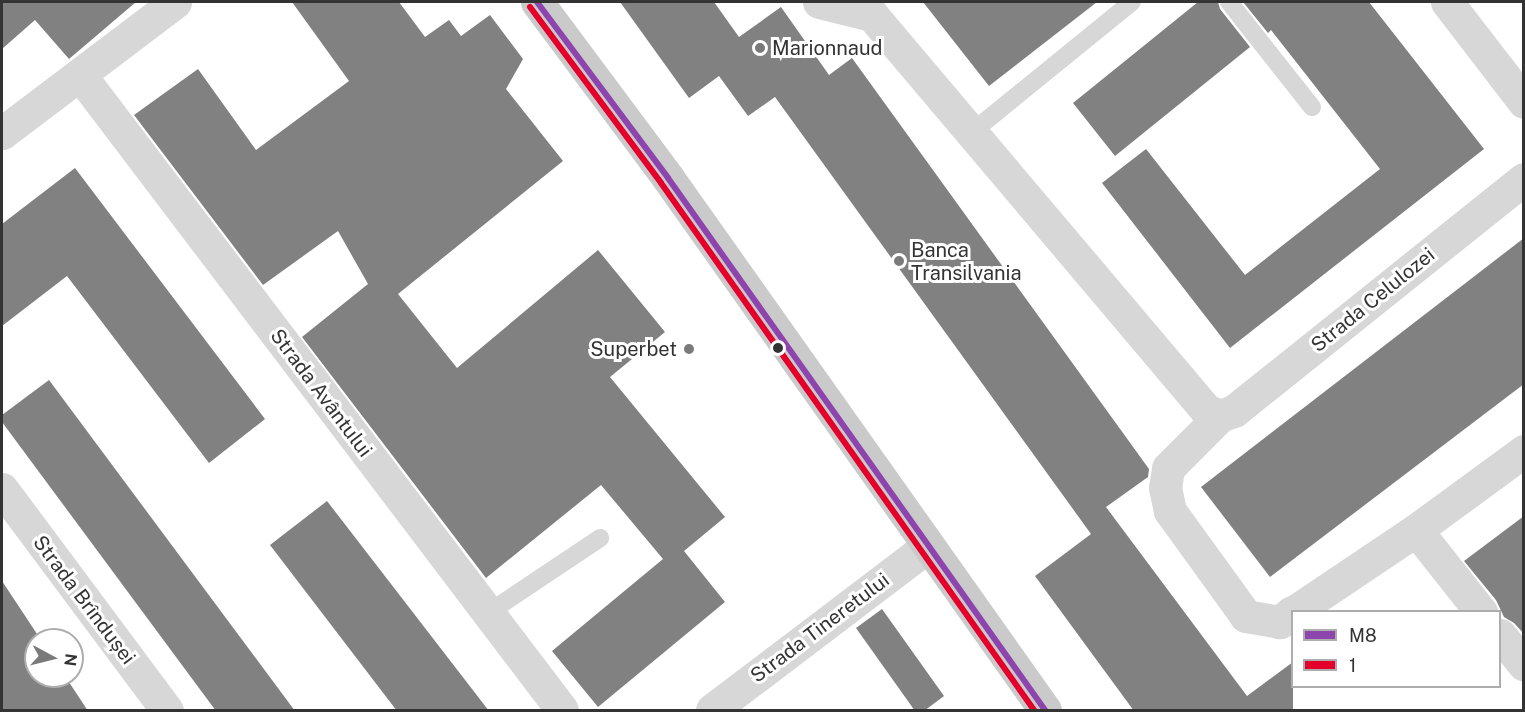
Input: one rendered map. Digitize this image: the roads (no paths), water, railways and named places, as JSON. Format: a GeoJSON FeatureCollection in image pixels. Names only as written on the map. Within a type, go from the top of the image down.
{"type":"FeatureCollection","features":[{"type":"Feature","properties":{"kind":"main road"},"geometry":{"type":"LineString","coordinates":[[537,2],[668,178],[1045,711]]}},
{"type":"Feature","properties":{"kind":"street"},"geometry":{"type":"LineString","coordinates":[[2,133],[175,2]]}},
{"type":"Feature","properties":{"kind":"street"},"geometry":{"type":"LineString","coordinates":[[819,2],[881,8],[972,132],[1206,410],[1220,416]]}},
{"type":"Feature","properties":{"kind":"street"},"geometry":{"type":"LineString","coordinates":[[1447,2],[1524,102]]}},
{"type":"Feature","properties":{"kind":"street","name":"Strada Avântului"},"geometry":{"type":"LineString","coordinates":[[80,75],[562,711]]}},
{"type":"Feature","properties":{"kind":"street","name":"Strada Celulozei"},"geometry":{"type":"LineString","coordinates":[[1291,614],[1280,622],[1246,616],[1170,511],[1165,489],[1168,468],[1220,416],[1234,411],[1524,178]]}},
{"type":"Feature","properties":{"kind":"street","name":"Strada Celulozei"},"geometry":{"type":"LineString","coordinates":[[1296,610],[1416,530],[1524,451]]}},
{"type":"Feature","properties":{"kind":"street","name":"Strada Brîndușei"},"geometry":{"type":"LineString","coordinates":[[2,489],[167,711]]}},
{"type":"Feature","properties":{"kind":"street"},"geometry":{"type":"LineString","coordinates":[[1416,530],[1479,610]]}},
{"type":"Feature","properties":{"kind":"street","name":"Strada Tineretului"},"geometry":{"type":"LineString","coordinates":[[712,711],[928,546]]}},
{"type":"Feature","properties":{"kind":"street"},"geometry":{"type":"LineString","coordinates":[[1501,636],[1524,665]]}},
{"type":"Feature","properties":{"kind":"lane"},"geometry":{"type":"LineString","coordinates":[[972,132],[1132,2]]}},
{"type":"Feature","properties":{"kind":"lane"},"geometry":{"type":"LineString","coordinates":[[1229,2],[1312,107]]}},
{"type":"Feature","properties":{"kind":"lane"},"geometry":{"type":"LineString","coordinates":[[488,613],[600,538]]}},
{"type":"Feature","properties":{"kind":"place","name":"Marionnaud"},"geometry":{"type":"Point","coordinates":[760,48]}},
{"type":"Feature","properties":{"kind":"place","name":"Banca Transilvania"},"geometry":{"type":"Point","coordinates":[899,261]}},
{"type":"Feature","properties":{"kind":"place","name":"Superbet"},"geometry":{"type":"Point","coordinates":[689,349]}}]}
